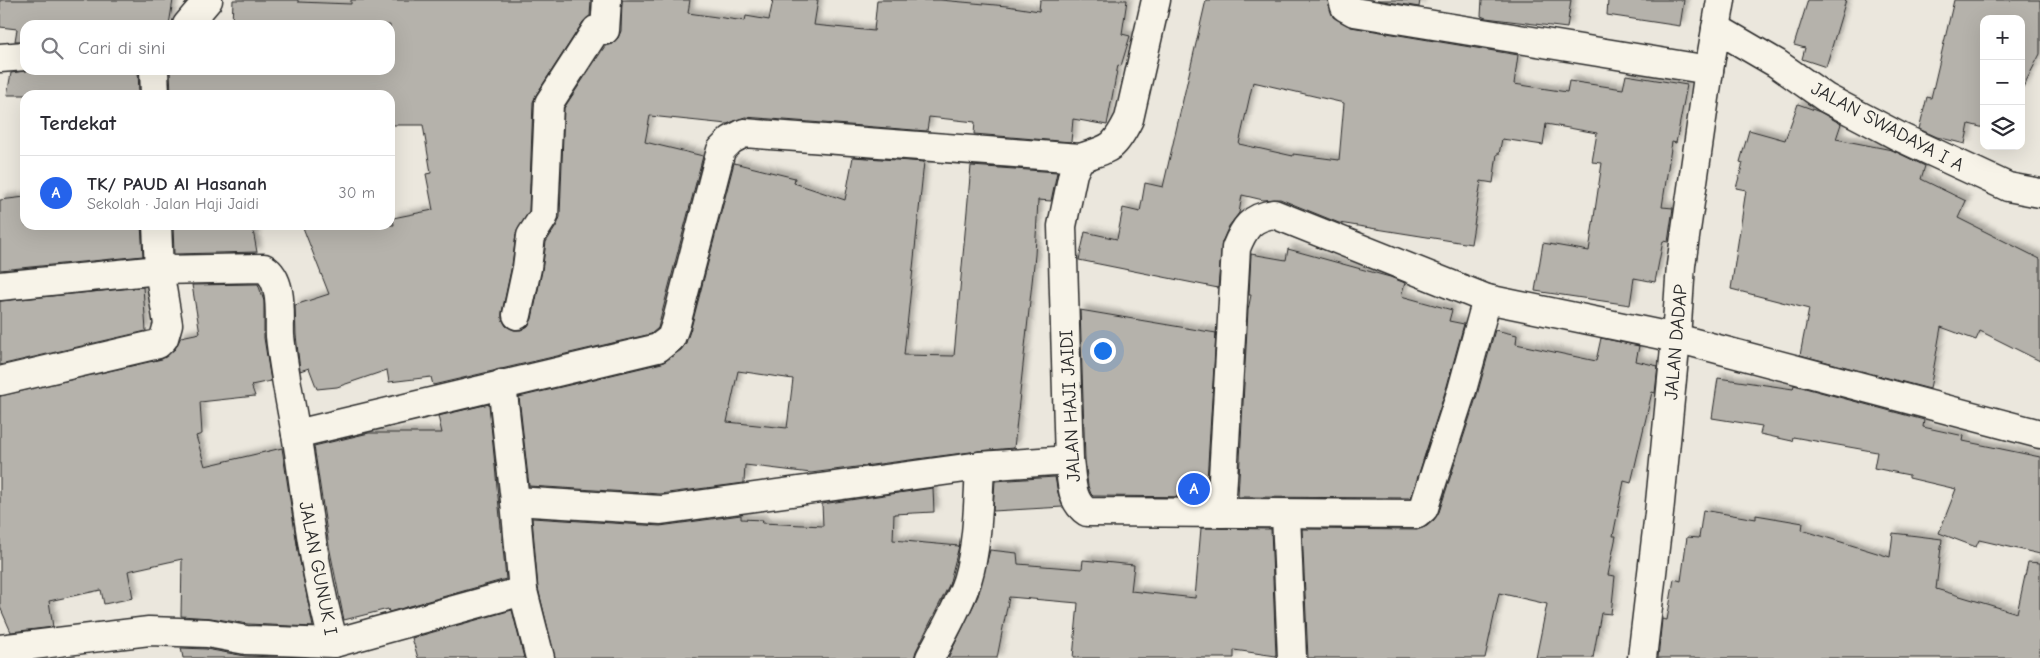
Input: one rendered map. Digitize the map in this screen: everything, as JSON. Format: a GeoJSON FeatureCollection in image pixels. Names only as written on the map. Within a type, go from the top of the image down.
{"type":"FeatureCollection","features":[{"type":"Feature","properties":{"kind":"street"},"geometry":{"type":"LineString","coordinates":[[191,20],[208,0]]}},
{"type":"Feature","properties":{"kind":"street"},"geometry":{"type":"LineString","coordinates":[[517,315],[527,268],[531,236],[544,216],[549,103],[596,30],[605,30],[607,0]]}},
{"type":"Feature","properties":{"kind":"street"},"geometry":{"type":"LineString","coordinates":[[296,434],[658,348],[671,338],[676,324],[721,150],[732,140],[744,133],[1080,158],[1109,148],[1121,134],[1129,119],[1156,0]]}},
{"type":"Feature","properties":{"kind":"street"},"geometry":{"type":"LineString","coordinates":[[1344,0],[1345,7],[1354,12],[1708,70]]}},
{"type":"Feature","properties":{"kind":"street"},"geometry":{"type":"LineString","coordinates":[[1716,28],[1721,0]]}},
{"type":"Feature","properties":{"kind":"street","name":"JALAN DADAP"},"geometry":{"type":"LineString","coordinates":[[1642,658],[1676,338],[1681,265],[1708,70],[1716,28]]}},
{"type":"Feature","properties":{"kind":"street","name":"JALAN SWADAYA I A"},"geometry":{"type":"LineString","coordinates":[[1716,28],[1776,63],[1826,98],[1900,136],[2008,187],[2040,193]]}},
{"type":"Feature","properties":{"kind":"street"},"geometry":{"type":"LineString","coordinates":[[0,58],[20,56]]}},
{"type":"Feature","properties":{"kind":"street"},"geometry":{"type":"LineString","coordinates":[[154,75],[155,90]]}},
{"type":"Feature","properties":{"kind":"street","name":"JALAN HAJI JAIDI"},"geometry":{"type":"LineString","coordinates":[[1080,158],[1073,173],[1062,226],[1069,460],[1074,497],[1079,507],[1087,512],[1286,515],[1416,514],[1424,508],[1462,390],[1487,299]]}},
{"type":"Feature","properties":{"kind":"street"},"geometry":{"type":"LineString","coordinates":[[1221,513],[1236,248],[1243,230],[1260,216],[1274,214],[1487,299],[1676,338],[2040,434]]}},
{"type":"Feature","properties":{"kind":"street"},"geometry":{"type":"LineString","coordinates":[[0,381],[158,344],[164,338],[168,324],[159,270],[157,230]]}},
{"type":"Feature","properties":{"kind":"street","name":"JALAN GUNUK I"},"geometry":{"type":"LineString","coordinates":[[0,286],[159,270],[264,268],[270,272],[277,287],[281,338],[316,566],[334,643],[246,640],[208,633],[149,631],[0,649]]}},
{"type":"Feature","properties":{"kind":"street"},"geometry":{"type":"LineString","coordinates":[[502,384],[523,591],[540,658]]}},
{"type":"Feature","properties":{"kind":"street"},"geometry":{"type":"LineString","coordinates":[[515,502],[661,510],[980,466],[1069,460]]}},
{"type":"Feature","properties":{"kind":"street"},"geometry":{"type":"LineString","coordinates":[[930,658],[950,622],[967,581],[977,524],[980,466]]}},
{"type":"Feature","properties":{"kind":"street"},"geometry":{"type":"LineString","coordinates":[[1286,515],[1292,658]]}},
{"type":"Feature","properties":{"kind":"street"},"geometry":{"type":"LineString","coordinates":[[334,643],[523,591]]}},
{"type":"Feature","properties":{"kind":"building"},"geometry":{"type":"Polygon","coordinates":[[[0,0],[173,0],[170,20],[20,20],[20,41],[15,41],[17,29],[0,27],[0,0]]]}},
{"type":"Feature","properties":{"kind":"building"},"geometry":{"type":"Polygon","coordinates":[[[233,0],[298,0],[298,2],[351,4],[351,0],[591,0],[590,16],[583,22],[533,102],[529,211],[516,234],[512,265],[502,312],[502,319],[506,326],[514,330],[521,330],[528,326],[532,319],[546,242],[560,217],[564,108],[605,46],[612,44],[618,38],[621,31],[622,0],[690,0],[688,13],[745,21],[746,16],[769,20],[773,0],[818,0],[814,25],[874,31],[877,0],[940,0],[1039,11],[1040,0],[1127,0],[1122,34],[1130,36],[1121,66],[1118,65],[1107,125],[1073,119],[1071,142],[974,134],[975,122],[929,117],[927,131],[745,117],[727,124],[650,116],[645,142],[703,156],[658,328],[651,334],[433,385],[431,377],[389,382],[387,370],[337,387],[317,389],[309,368],[300,371],[295,305],[329,294],[304,230],[395,230],[395,218],[433,210],[426,174],[431,173],[423,125],[395,125],[395,90],[171,90],[170,75],[395,75],[395,20],[232,20],[233,0]]]}},
{"type":"Feature","properties":{"kind":"building"},"geometry":{"type":"Polygon","coordinates":[[[1206,0],[1328,0],[1333,17],[1351,27],[1518,55],[1514,84],[1567,92],[1569,81],[1623,89],[1626,75],[1687,85],[1676,143],[1672,142],[1662,207],[1673,208],[1668,242],[1663,241],[1655,282],[1634,278],[1630,305],[1535,291],[1543,243],[1589,251],[1602,163],[1592,162],[1597,133],[1546,124],[1543,145],[1502,139],[1499,154],[1497,154],[1493,183],[1481,181],[1471,244],[1339,223],[1280,199],[1263,200],[1242,195],[1239,213],[1229,226],[1222,242],[1218,288],[1079,260],[1085,232],[1117,239],[1123,208],[1140,212],[1145,183],[1163,187],[1206,0]],[[1253,82],[1239,144],[1293,156],[1293,154],[1339,160],[1344,103],[1253,82]]]}},
{"type":"Feature","properties":{"kind":"building"},"geometry":{"type":"Polygon","coordinates":[[[1377,0],[1420,0],[1419,7],[1377,0]]]}},
{"type":"Feature","properties":{"kind":"building"},"geometry":{"type":"Polygon","coordinates":[[[1482,0],[1571,0],[1567,28],[1486,18],[1481,16],[1482,0]]]}},
{"type":"Feature","properties":{"kind":"building"},"geometry":{"type":"Polygon","coordinates":[[[1608,0],[1684,0],[1680,26],[1607,15],[1608,0]]]}},
{"type":"Feature","properties":{"kind":"building"},"geometry":{"type":"Polygon","coordinates":[[[1808,0],[1846,0],[1826,67],[1802,59],[1805,48],[1794,45],[1808,0]]]}},
{"type":"Feature","properties":{"kind":"building"},"geometry":{"type":"Polygon","coordinates":[[[1954,0],[2040,0],[2040,54],[2025,83],[2025,15],[1980,15],[1980,127],[1969,124],[1965,144],[1937,137],[1919,129],[1927,97],[1931,98],[1954,0]]]}},
{"type":"Feature","properties":{"kind":"building"},"geometry":{"type":"Polygon","coordinates":[[[20,72],[20,75],[138,75],[139,90],[20,90],[20,95],[7,95],[11,73],[20,72]]]}},
{"type":"Feature","properties":{"kind":"building"},"geometry":{"type":"Polygon","coordinates":[[[1798,104],[1820,112],[1841,124],[1836,139],[1892,150],[1925,166],[1921,179],[1966,201],[1958,218],[2040,259],[2040,361],[1980,331],[1976,340],[1941,327],[1930,389],[1800,355],[1809,309],[1731,289],[1746,190],[1736,188],[1743,163],[1740,162],[1749,130],[1785,140],[1798,104]]]}},
{"type":"Feature","properties":{"kind":"building"},"geometry":{"type":"Polygon","coordinates":[[[853,157],[924,162],[904,355],[954,356],[971,166],[1057,172],[1051,201],[1038,200],[1035,255],[1014,448],[811,473],[745,465],[744,483],[660,494],[529,486],[519,397],[662,363],[681,350],[686,343],[691,328],[734,163],[795,178],[794,183],[845,200],[853,157]],[[738,371],[727,422],[787,428],[793,379],[738,371]]]}},
{"type":"Feature","properties":{"kind":"building"},"geometry":{"type":"Polygon","coordinates":[[[20,198],[20,230],[141,230],[143,256],[0,270],[0,200],[20,198]]]}},
{"type":"Feature","properties":{"kind":"building"},"geometry":{"type":"Polygon","coordinates":[[[173,230],[253,230],[257,252],[174,254],[173,230]]]}},
{"type":"Feature","properties":{"kind":"building"},"geometry":{"type":"Polygon","coordinates":[[[1288,249],[1390,277],[1405,283],[1401,296],[1452,310],[1449,321],[1464,324],[1447,386],[1411,498],[1238,497],[1248,310],[1251,295],[1249,295],[1251,254],[1286,260],[1288,249]]]}},
{"type":"Feature","properties":{"kind":"building"},"geometry":{"type":"Polygon","coordinates":[[[258,284],[264,301],[264,338],[271,381],[251,385],[255,396],[200,402],[202,434],[196,436],[205,466],[282,448],[298,551],[313,627],[248,624],[211,618],[181,616],[182,559],[128,571],[133,598],[104,604],[101,590],[49,601],[53,627],[11,632],[0,607],[0,396],[162,359],[175,349],[181,337],[200,333],[192,285],[258,284]]]}},
{"type":"Feature","properties":{"kind":"building"},"geometry":{"type":"Polygon","coordinates":[[[143,287],[146,331],[0,365],[0,301],[143,287]]]}},
{"type":"Feature","properties":{"kind":"building"},"geometry":{"type":"Polygon","coordinates":[[[1080,310],[1216,333],[1206,497],[1093,496],[1091,494],[1088,486],[1085,459],[1080,310]]]}},
{"type":"Feature","properties":{"kind":"building"},"geometry":{"type":"Polygon","coordinates":[[[1495,330],[1517,335],[1516,344],[1596,361],[1601,338],[1639,346],[1636,361],[1658,366],[1655,393],[1652,392],[1631,483],[1624,481],[1613,536],[1616,536],[1608,575],[1615,576],[1611,614],[1601,613],[1593,658],[1536,658],[1547,604],[1499,593],[1485,658],[1308,658],[1302,529],[1417,530],[1427,526],[1434,520],[1439,512],[1477,395],[1495,330]]]}},
{"type":"Feature","properties":{"kind":"building"},"geometry":{"type":"Polygon","coordinates":[[[1718,378],[1793,389],[1794,385],[1924,420],[1923,427],[1964,436],[1963,441],[2040,457],[2040,554],[1979,540],[1976,547],[1939,533],[1956,489],[1909,478],[1909,475],[1874,468],[1877,452],[1793,437],[1792,441],[1760,434],[1762,426],[1712,418],[1718,378]]]}},
{"type":"Feature","properties":{"kind":"building"},"geometry":{"type":"Polygon","coordinates":[[[489,404],[506,579],[389,612],[388,609],[344,620],[329,546],[314,446],[369,433],[442,433],[438,416],[489,404]]]}},
{"type":"Feature","properties":{"kind":"building"},"geometry":{"type":"Polygon","coordinates":[[[1055,477],[1063,507],[993,511],[995,481],[1055,477]]]}},
{"type":"Feature","properties":{"kind":"building"},"geometry":{"type":"Polygon","coordinates":[[[933,488],[934,512],[894,514],[893,540],[959,546],[949,585],[914,658],[555,658],[538,588],[532,518],[660,526],[741,515],[741,519],[763,520],[762,523],[823,526],[822,504],[933,488]]]}},
{"type":"Feature","properties":{"kind":"building"},"geometry":{"type":"Polygon","coordinates":[[[1703,510],[1756,519],[1756,515],[1803,523],[1802,530],[1890,557],[1893,533],[1942,539],[1936,589],[2017,613],[2028,562],[2040,563],[2040,658],[1658,658],[1662,619],[1667,620],[1674,579],[1681,581],[1687,537],[1699,538],[1703,510]]]}},
{"type":"Feature","properties":{"kind":"building"},"geometry":{"type":"Polygon","coordinates":[[[1201,528],[1271,529],[1276,656],[1234,650],[1234,658],[1073,658],[1078,603],[1009,597],[997,658],[948,658],[978,596],[990,550],[1017,553],[1018,564],[1082,569],[1083,560],[1134,565],[1131,591],[1195,598],[1201,528]]]}},
{"type":"Feature","properties":{"kind":"building"},"geometry":{"type":"Polygon","coordinates":[[[512,610],[524,658],[418,658],[412,638],[512,610]]]}},
{"type":"Feature","properties":{"kind":"building"},"geometry":{"type":"Polygon","coordinates":[[[181,648],[206,649],[245,656],[309,658],[183,658],[181,648]]]}},
{"type":"Feature","properties":{"kind":"place","name":"TK/ PAUD Al Hasanah"},"geometry":{"type":"Point","coordinates":[1194,489]}}]}
